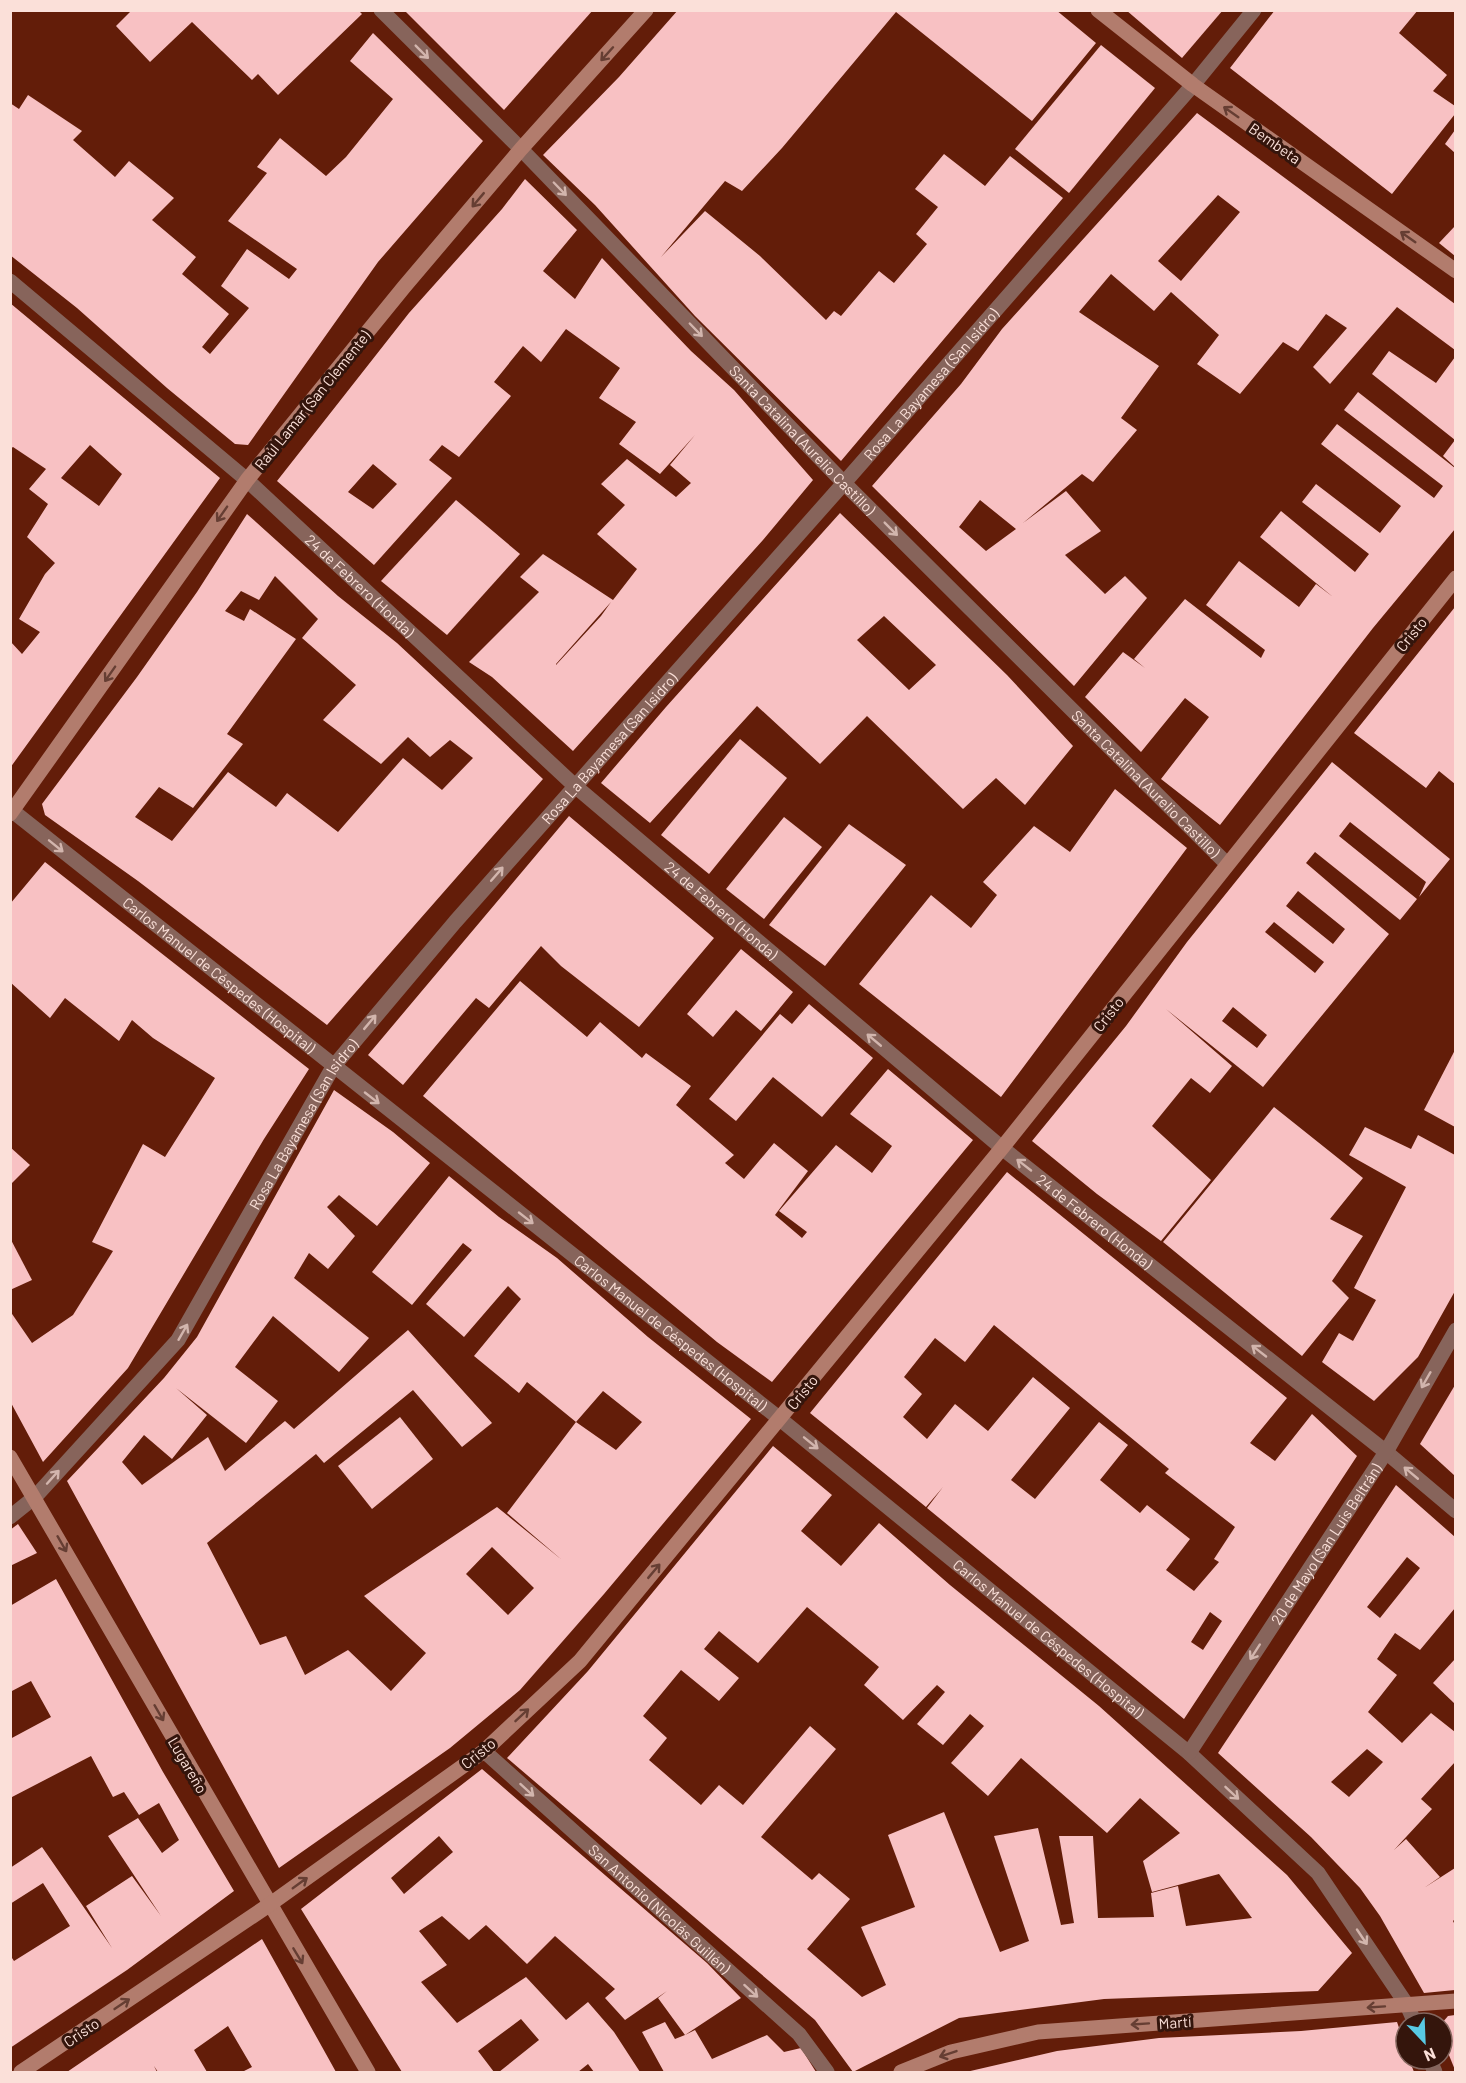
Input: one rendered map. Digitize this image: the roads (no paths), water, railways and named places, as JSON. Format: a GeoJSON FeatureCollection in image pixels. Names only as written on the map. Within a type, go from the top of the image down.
{"type":"FeatureCollection","features":[{"type":"Feature","properties":{"kind":"street","name":"Santa Catalina (Aurelio Castillo)"},"geometry":{"type":"LineString","coordinates":[[381,10],[521,149],[844,483],[1227,864]]}},
{"type":"Feature","properties":{"kind":"street","name":"Raúl Lamar (San Clemente)"},"geometry":{"type":"LineString","coordinates":[[11,811],[247,480],[404,287],[521,149],[646,10]]}},
{"type":"Feature","properties":{"kind":"street","name":"Bembeta"},"geometry":{"type":"LineString","coordinates":[[1098,10],[1192,85],[1455,271]]}},
{"type":"Feature","properties":{"kind":"street","name":"Rosa La Bayamesa (San Isidro)"},"geometry":{"type":"LineString","coordinates":[[10,1517],[35,1497],[178,1340],[333,1067],[455,922],[844,483],[1192,85],[1254,10]]}},
{"type":"Feature","properties":{"kind":"street","name":"24 de Febrero (Honda)"},"geometry":{"type":"LineString","coordinates":[[10,281],[247,480],[575,786],[1002,1148],[1386,1452],[1455,1511]]}},
{"type":"Feature","properties":{"kind":"street","name":"Cristo"},"geometry":{"type":"LineString","coordinates":[[21,2073],[268,1905],[484,1751],[580,1661],[1002,1148],[1455,578]]}},
{"type":"Feature","properties":{"kind":"street","name":"Carlos Manuel de Céspedes (Hospital)"},"geometry":{"type":"LineString","coordinates":[[11,811],[780,1419],[1189,1754],[1318,1873],[1410,2011]]}},
{"type":"Feature","properties":{"kind":"street","name":"20 de Mayo (San Luis Beltrán)"},"geometry":{"type":"LineString","coordinates":[[1189,1754],[1386,1452],[1455,1330]]}},
{"type":"Feature","properties":{"kind":"street","name":"Lugareño"},"geometry":{"type":"LineString","coordinates":[[10,1457],[268,1905],[368,2073]]}},
{"type":"Feature","properties":{"kind":"street","name":"San Antonio (Nicolás Guillén)"},"geometry":{"type":"LineString","coordinates":[[484,1751],[799,2034],[827,2073]]}},
{"type":"Feature","properties":{"kind":"street","name":"Martí"},"geometry":{"type":"LineString","coordinates":[[901,2073],[951,2052],[1038,2032],[1455,2001]]}}]}
